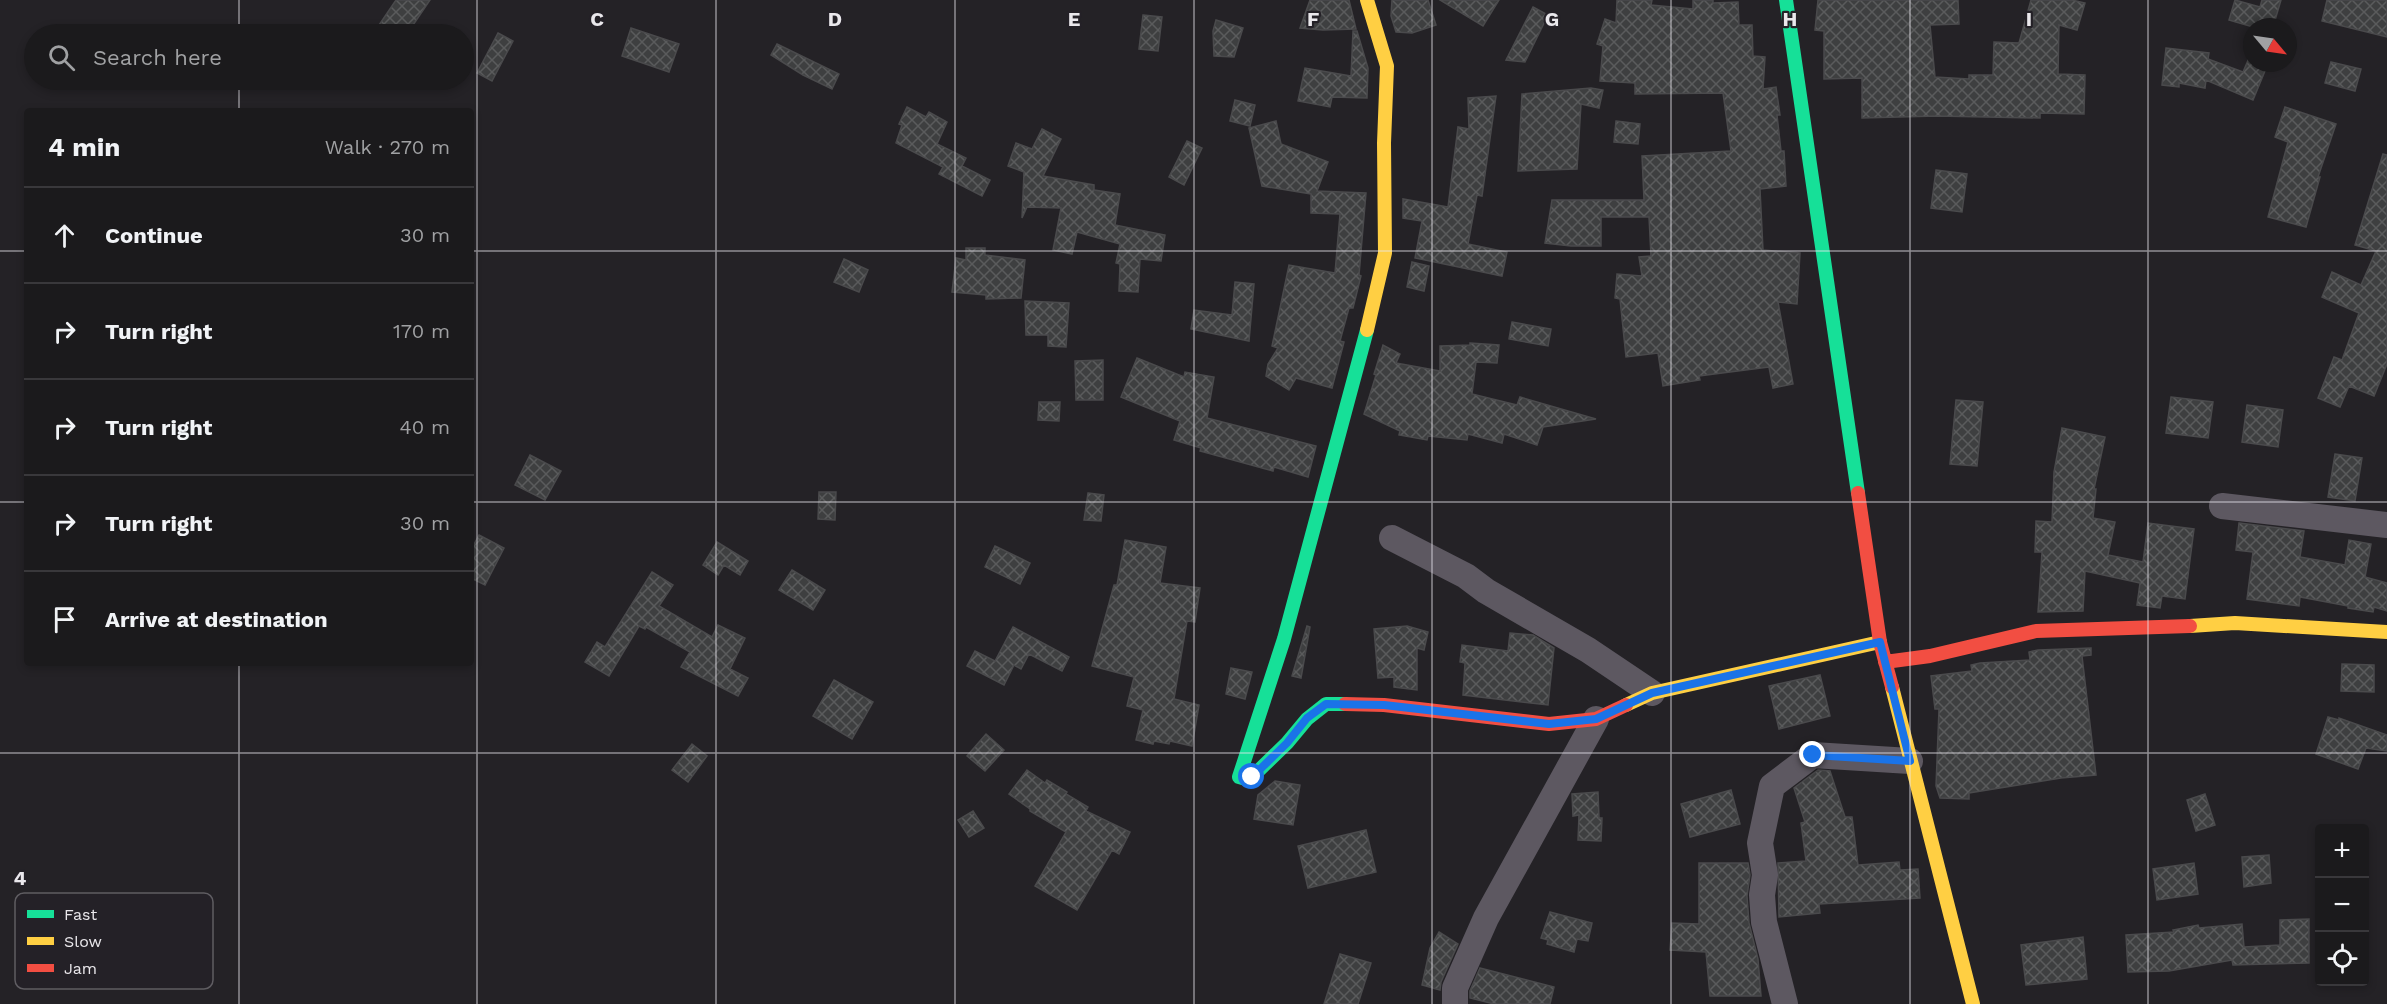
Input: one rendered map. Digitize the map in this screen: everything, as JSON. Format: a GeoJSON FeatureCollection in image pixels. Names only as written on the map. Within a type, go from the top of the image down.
{"type":"FeatureCollection","features":[{"type":"Feature","properties":{"kind":"street"},"geometry":{"type":"LineString","coordinates":[[1367,0],[1387,66],[1384,253],[1375,299],[1284,639],[1239,777],[1246,779],[1252,777],[1287,743],[1307,718],[1326,704],[1384,705],[1549,724],[1596,719],[1652,693],[1880,642]]}},
{"type":"Feature","properties":{"kind":"street"},"geometry":{"type":"LineString","coordinates":[[1786,0],[1880,642],[1973,1004]]}},
{"type":"Feature","properties":{"kind":"street"},"geometry":{"type":"LineString","coordinates":[[2222,506],[2387,525]]}},
{"type":"Feature","properties":{"kind":"street"},"geometry":{"type":"LineString","coordinates":[[1392,538],[1466,576],[1486,591],[1588,650],[1652,693]]}},
{"type":"Feature","properties":{"kind":"street"},"geometry":{"type":"LineString","coordinates":[[1886,662],[1930,656],[2036,631],[2203,626],[2235,622],[2387,632]]}},
{"type":"Feature","properties":{"kind":"street"},"geometry":{"type":"LineString","coordinates":[[1455,1004],[1455,988],[1486,918],[1596,719]]}},
{"type":"Feature","properties":{"kind":"street"},"geometry":{"type":"LineString","coordinates":[[1785,1004],[1764,922],[1762,895],[1765,875],[1760,843],[1772,786],[1813,755],[1910,761]]}},
{"type":"Feature","properties":{"kind":"building"},"geometry":{"type":"Polygon","coordinates":[[[396,0],[430,0],[414,24],[380,24],[396,0]]]}},
{"type":"Feature","properties":{"kind":"building"},"geometry":{"type":"Polygon","coordinates":[[[1310,0],[1349,0],[1356,29],[1300,28],[1310,0]]]}},
{"type":"Feature","properties":{"kind":"building"},"geometry":{"type":"Polygon","coordinates":[[[1392,0],[1428,0],[1436,25],[1412,33],[1396,32],[1391,16],[1392,0]]]}},
{"type":"Feature","properties":{"kind":"building"},"geometry":{"type":"Polygon","coordinates":[[[1440,0],[1499,0],[1483,26],[1440,0]]]}},
{"type":"Feature","properties":{"kind":"building"},"geometry":{"type":"Polygon","coordinates":[[[1617,0],[1652,0],[1651,5],[1693,9],[1693,0],[1713,0],[1713,3],[1738,2],[1739,25],[1752,25],[1753,56],[1765,57],[1763,89],[1776,87],[1780,115],[1777,115],[1781,151],[1784,151],[1786,186],[1760,189],[1763,250],[1800,253],[1797,304],[1778,302],[1793,384],[1773,388],[1769,367],[1699,376],[1700,380],[1663,386],[1658,353],[1626,357],[1620,299],[1615,298],[1617,274],[1642,276],[1639,257],[1651,256],[1649,217],[1601,217],[1601,246],[1545,243],[1552,200],[1644,200],[1642,156],[1731,151],[1723,93],[1635,94],[1635,83],[1600,81],[1603,46],[1597,44],[1605,19],[1616,23],[1617,0]]]}},
{"type":"Feature","properties":{"kind":"building"},"geometry":{"type":"Polygon","coordinates":[[[1818,0],[1958,0],[1959,24],[1930,25],[1935,77],[1969,79],[1969,75],[1993,75],[1994,42],[2019,43],[2031,0],[2072,0],[2085,3],[2077,30],[2059,25],[2058,74],[2085,75],[2084,114],[2040,113],[2040,118],[1937,116],[1862,118],[1862,78],[1824,79],[1824,31],[1815,30],[1818,0]]]}},
{"type":"Feature","properties":{"kind":"building"},"geometry":{"type":"Polygon","coordinates":[[[2235,0],[2260,7],[2262,0],[2281,0],[2276,18],[2243,18],[2243,24],[2229,20],[2235,0]]]}},
{"type":"Feature","properties":{"kind":"building"},"geometry":{"type":"Polygon","coordinates":[[[2327,0],[2387,0],[2387,37],[2322,21],[2327,0]]]}},
{"type":"Feature","properties":{"kind":"building"},"geometry":{"type":"Polygon","coordinates":[[[1533,7],[1548,15],[1525,62],[1506,60],[1533,7]]]}},
{"type":"Feature","properties":{"kind":"building"},"geometry":{"type":"Polygon","coordinates":[[[1143,15],[1162,17],[1158,51],[1139,49],[1143,15]]]}},
{"type":"Feature","properties":{"kind":"building"},"geometry":{"type":"Polygon","coordinates":[[[1216,20],[1243,28],[1234,57],[1214,56],[1213,31],[1216,20]]]}},
{"type":"Feature","properties":{"kind":"building"},"geometry":{"type":"Polygon","coordinates":[[[631,28],[679,44],[669,72],[622,56],[631,28]]]}},
{"type":"Feature","properties":{"kind":"building"},"geometry":{"type":"Polygon","coordinates":[[[1353,31],[1357,31],[1368,68],[1367,98],[1332,97],[1330,107],[1298,101],[1305,68],[1351,76],[1353,31]]]}},
{"type":"Feature","properties":{"kind":"building"},"geometry":{"type":"Polygon","coordinates":[[[498,33],[513,41],[492,81],[477,73],[498,33]]]}},
{"type":"Feature","properties":{"kind":"building"},"geometry":{"type":"Polygon","coordinates":[[[777,44],[839,74],[832,89],[803,75],[771,55],[777,44]]]}},
{"type":"Feature","properties":{"kind":"building"},"geometry":{"type":"Polygon","coordinates":[[[2166,48],[2209,53],[2208,59],[2243,72],[2265,72],[2253,100],[2206,80],[2205,88],[2179,83],[2179,87],[2162,85],[2166,48]]]}},
{"type":"Feature","properties":{"kind":"building"},"geometry":{"type":"Polygon","coordinates":[[[2331,62],[2361,69],[2355,91],[2325,83],[2331,62]]]}},
{"type":"Feature","properties":{"kind":"building"},"geometry":{"type":"Polygon","coordinates":[[[1591,88],[1603,90],[1599,108],[1581,104],[1577,169],[1518,171],[1522,94],[1591,88]]]}},
{"type":"Feature","properties":{"kind":"building"},"geometry":{"type":"Polygon","coordinates":[[[1496,96],[1482,196],[1477,195],[1468,244],[1507,252],[1502,276],[1415,258],[1422,221],[1403,218],[1403,199],[1448,207],[1458,127],[1469,129],[1468,98],[1496,96]]]}},
{"type":"Feature","properties":{"kind":"building"},"geometry":{"type":"Polygon","coordinates":[[[1235,100],[1255,105],[1250,126],[1230,121],[1235,100]]]}},
{"type":"Feature","properties":{"kind":"building"},"geometry":{"type":"Polygon","coordinates":[[[907,107],[926,117],[929,112],[947,122],[937,144],[966,158],[962,166],[990,180],[982,196],[939,174],[943,167],[896,143],[902,125],[899,124],[907,107]]]}},
{"type":"Feature","properties":{"kind":"building"},"geometry":{"type":"Polygon","coordinates":[[[2285,107],[2336,124],[2318,177],[2320,177],[2306,227],[2268,217],[2288,142],[2275,137],[2285,107]]]}},
{"type":"Feature","properties":{"kind":"building"},"geometry":{"type":"Polygon","coordinates":[[[1276,121],[1281,144],[1328,162],[1317,191],[1366,193],[1359,275],[1361,276],[1353,308],[1349,308],[1340,341],[1344,342],[1332,388],[1296,378],[1289,390],[1266,376],[1268,364],[1278,348],[1272,346],[1289,265],[1335,273],[1340,214],[1311,213],[1311,194],[1262,186],[1249,128],[1276,121]]]}},
{"type":"Feature","properties":{"kind":"building"},"geometry":{"type":"Polygon","coordinates":[[[1616,121],[1640,124],[1638,144],[1614,142],[1616,121]]]}},
{"type":"Feature","properties":{"kind":"building"},"geometry":{"type":"Polygon","coordinates":[[[1042,129],[1061,139],[1043,176],[1094,185],[1094,190],[1120,194],[1115,225],[1165,235],[1161,261],[1140,259],[1138,292],[1119,291],[1120,264],[1116,263],[1120,244],[1077,232],[1072,254],[1053,250],[1061,208],[1027,207],[1022,218],[1024,172],[1008,166],[1016,143],[1032,149],[1042,129]]]}},
{"type":"Feature","properties":{"kind":"building"},"geometry":{"type":"Polygon","coordinates":[[[1187,141],[1202,148],[1184,185],[1169,177],[1187,141]]]}},
{"type":"Feature","properties":{"kind":"building"},"geometry":{"type":"Polygon","coordinates":[[[2383,154],[2387,155],[2387,364],[2374,396],[2349,386],[2340,407],[2318,398],[2334,357],[2342,360],[2359,313],[2322,297],[2332,272],[2361,285],[2376,251],[2355,245],[2383,154]]]}},
{"type":"Feature","properties":{"kind":"building"},"geometry":{"type":"Polygon","coordinates":[[[1936,170],[1967,174],[1962,212],[1931,208],[1936,170]]]}},
{"type":"Feature","properties":{"kind":"building"},"geometry":{"type":"Polygon","coordinates":[[[966,248],[985,248],[985,255],[1025,260],[1021,298],[986,299],[986,295],[952,292],[956,258],[966,260],[966,248]]]}},
{"type":"Feature","properties":{"kind":"building"},"geometry":{"type":"Polygon","coordinates":[[[844,259],[868,270],[859,292],[834,282],[844,259]]]}},
{"type":"Feature","properties":{"kind":"building"},"geometry":{"type":"Polygon","coordinates":[[[1412,262],[1429,266],[1424,291],[1407,287],[1412,262]]]}},
{"type":"Feature","properties":{"kind":"building"},"geometry":{"type":"Polygon","coordinates":[[[1235,282],[1254,284],[1249,341],[1191,329],[1194,310],[1232,315],[1235,282]]]}},
{"type":"Feature","properties":{"kind":"building"},"geometry":{"type":"Polygon","coordinates":[[[1025,301],[1069,303],[1066,347],[1048,346],[1048,335],[1026,335],[1025,301]]]}},
{"type":"Feature","properties":{"kind":"building"},"geometry":{"type":"Polygon","coordinates":[[[1512,322],[1551,329],[1548,346],[1509,339],[1512,322]]]}},
{"type":"Feature","properties":{"kind":"building"},"geometry":{"type":"Polygon","coordinates":[[[1470,343],[1499,345],[1497,363],[1476,362],[1472,394],[1517,405],[1520,397],[1596,419],[1543,427],[1537,445],[1504,434],[1502,443],[1468,434],[1467,440],[1428,436],[1427,440],[1399,435],[1400,431],[1364,414],[1383,345],[1400,354],[1396,363],[1440,371],[1440,346],[1470,345],[1470,343]]]}},
{"type":"Feature","properties":{"kind":"building"},"geometry":{"type":"Polygon","coordinates":[[[1137,358],[1184,377],[1185,372],[1214,377],[1207,418],[1316,446],[1308,477],[1274,467],[1273,471],[1200,451],[1201,448],[1174,440],[1180,421],[1121,397],[1137,358]]]}},
{"type":"Feature","properties":{"kind":"building"},"geometry":{"type":"Polygon","coordinates":[[[1103,360],[1103,400],[1076,400],[1075,361],[1103,360]]]}},
{"type":"Feature","properties":{"kind":"building"},"geometry":{"type":"Polygon","coordinates":[[[2171,397],[2213,402],[2208,438],[2166,433],[2171,397]]]}},
{"type":"Feature","properties":{"kind":"building"},"geometry":{"type":"Polygon","coordinates":[[[1956,400],[1983,402],[1977,466],[1950,464],[1956,400]]]}},
{"type":"Feature","properties":{"kind":"building"},"geometry":{"type":"Polygon","coordinates":[[[1039,402],[1060,402],[1059,421],[1038,420],[1039,402]]]}},
{"type":"Feature","properties":{"kind":"building"},"geometry":{"type":"Polygon","coordinates":[[[2247,405],[2283,410],[2278,447],[2242,442],[2247,405]]]}},
{"type":"Feature","properties":{"kind":"building"},"geometry":{"type":"Polygon","coordinates":[[[2062,428],[2105,437],[2094,489],[2096,489],[2093,518],[2115,522],[2108,555],[2143,562],[2148,523],[2194,529],[2185,599],[2162,596],[2160,608],[2137,605],[2140,583],[2085,571],[2083,611],[2038,612],[2042,552],[2035,552],[2036,521],[2052,522],[2054,472],[2062,428]]]}},
{"type":"Feature","properties":{"kind":"building"},"geometry":{"type":"Polygon","coordinates":[[[2335,454],[2362,458],[2355,501],[2328,497],[2335,454]]]}},
{"type":"Feature","properties":{"kind":"building"},"geometry":{"type":"Polygon","coordinates":[[[530,455],[561,471],[545,500],[515,485],[530,455]]]}},
{"type":"Feature","properties":{"kind":"building"},"geometry":{"type":"Polygon","coordinates":[[[819,492],[836,492],[835,520],[818,519],[819,492]]]}},
{"type":"Feature","properties":{"kind":"building"},"geometry":{"type":"Polygon","coordinates":[[[1088,493],[1104,495],[1101,521],[1084,520],[1088,493]]]}},
{"type":"Feature","properties":{"kind":"building"},"geometry":{"type":"Polygon","coordinates":[[[2239,523],[2304,531],[2300,557],[2345,565],[2349,540],[2371,544],[2365,577],[2387,583],[2387,611],[2374,607],[2373,612],[2348,608],[2348,606],[2300,597],[2299,606],[2247,599],[2253,552],[2236,550],[2239,523]]]}},
{"type":"Feature","properties":{"kind":"building"},"geometry":{"type":"Polygon","coordinates":[[[479,535],[504,548],[485,585],[474,580],[474,544],[479,535]]]}},
{"type":"Feature","properties":{"kind":"building"},"geometry":{"type":"Polygon","coordinates":[[[1125,540],[1166,547],[1160,583],[1200,588],[1195,622],[1187,621],[1174,699],[1199,705],[1192,746],[1170,741],[1169,744],[1154,741],[1153,744],[1136,740],[1143,710],[1127,706],[1134,677],[1092,666],[1114,585],[1117,585],[1125,540]]]}},
{"type":"Feature","properties":{"kind":"building"},"geometry":{"type":"Polygon","coordinates":[[[717,542],[748,561],[740,575],[724,565],[718,575],[703,565],[717,542]]]}},
{"type":"Feature","properties":{"kind":"building"},"geometry":{"type":"Polygon","coordinates":[[[995,546],[1030,563],[1020,584],[985,567],[995,546]]]}},
{"type":"Feature","properties":{"kind":"building"},"geometry":{"type":"Polygon","coordinates":[[[792,570],[825,590],[813,610],[779,590],[792,570]]]}},
{"type":"Feature","properties":{"kind":"building"},"geometry":{"type":"Polygon","coordinates":[[[652,572],[673,585],[659,606],[712,637],[718,625],[745,638],[730,669],[748,678],[738,696],[681,667],[690,652],[646,627],[645,629],[639,626],[609,676],[585,662],[597,642],[605,647],[652,572]]]}},
{"type":"Feature","properties":{"kind":"building"},"geometry":{"type":"Polygon","coordinates":[[[1307,626],[1310,627],[1301,678],[1292,676],[1307,626]]]}},
{"type":"Feature","properties":{"kind":"building"},"geometry":{"type":"Polygon","coordinates":[[[1407,626],[1428,632],[1424,650],[1417,648],[1417,690],[1394,687],[1394,677],[1378,678],[1374,629],[1407,626]]]}},
{"type":"Feature","properties":{"kind":"building"},"geometry":{"type":"Polygon","coordinates":[[[1013,627],[1069,657],[1062,671],[1029,654],[1021,669],[1014,665],[1004,685],[967,666],[975,651],[995,661],[1013,627]]]}},
{"type":"Feature","properties":{"kind":"building"},"geometry":{"type":"Polygon","coordinates":[[[1510,633],[1533,635],[1554,648],[1548,705],[1463,695],[1465,663],[1460,662],[1462,645],[1508,651],[1510,633]]]}},
{"type":"Feature","properties":{"kind":"building"},"geometry":{"type":"Polygon","coordinates":[[[2091,648],[2091,655],[2082,656],[2096,775],[2061,778],[1969,793],[1969,799],[1940,798],[1936,786],[1939,709],[1935,709],[1931,676],[1972,671],[1971,665],[1980,663],[2030,660],[2029,652],[2038,650],[2091,648]]]}},
{"type":"Feature","properties":{"kind":"building"},"geometry":{"type":"Polygon","coordinates":[[[2342,664],[2374,665],[2374,692],[2341,691],[2342,664]]]}},
{"type":"Feature","properties":{"kind":"building"},"geometry":{"type":"Polygon","coordinates":[[[1231,668],[1252,672],[1245,699],[1226,694],[1231,668]]]}},
{"type":"Feature","properties":{"kind":"building"},"geometry":{"type":"Polygon","coordinates":[[[1820,675],[1830,716],[1779,729],[1769,686],[1820,675]]]}},
{"type":"Feature","properties":{"kind":"building"},"geometry":{"type":"Polygon","coordinates":[[[834,680],[873,702],[852,739],[813,716],[834,680]]]}},
{"type":"Feature","properties":{"kind":"building"},"geometry":{"type":"Polygon","coordinates":[[[2328,717],[2339,720],[2339,718],[2387,735],[2387,751],[2366,748],[2358,769],[2316,754],[2328,717]]]}},
{"type":"Feature","properties":{"kind":"building"},"geometry":{"type":"Polygon","coordinates":[[[986,734],[1004,750],[985,771],[967,756],[986,734]]]}},
{"type":"Feature","properties":{"kind":"building"},"geometry":{"type":"Polygon","coordinates":[[[692,744],[707,756],[688,782],[672,770],[692,744]]]}},
{"type":"Feature","properties":{"kind":"building"},"geometry":{"type":"Polygon","coordinates":[[[1027,770],[1045,783],[1047,780],[1067,792],[1066,794],[1088,807],[1086,811],[1130,832],[1119,854],[1112,850],[1077,910],[1035,886],[1066,832],[1030,811],[1009,794],[1027,770]]]}},
{"type":"Feature","properties":{"kind":"building"},"geometry":{"type":"Polygon","coordinates":[[[1818,770],[1830,771],[1845,817],[1852,817],[1858,865],[1899,862],[1900,870],[1918,869],[1920,898],[1819,904],[1820,913],[1779,917],[1778,863],[1806,861],[1801,823],[1805,822],[1794,788],[1818,770]]]}},
{"type":"Feature","properties":{"kind":"building"},"geometry":{"type":"Polygon","coordinates":[[[1275,781],[1300,785],[1293,825],[1254,819],[1258,795],[1275,781]]]}},
{"type":"Feature","properties":{"kind":"building"},"geometry":{"type":"Polygon","coordinates":[[[1731,790],[1740,824],[1690,837],[1681,804],[1731,790]]]}},
{"type":"Feature","properties":{"kind":"building"},"geometry":{"type":"Polygon","coordinates":[[[1598,792],[1599,818],[1602,818],[1601,841],[1578,840],[1579,815],[1573,816],[1572,794],[1598,792]]]}},
{"type":"Feature","properties":{"kind":"building"},"geometry":{"type":"Polygon","coordinates":[[[2205,794],[2215,825],[2196,831],[2187,800],[2205,794]]]}},
{"type":"Feature","properties":{"kind":"building"},"geometry":{"type":"Polygon","coordinates":[[[973,811],[984,828],[969,837],[958,820],[973,811]]]}},
{"type":"Feature","properties":{"kind":"building"},"geometry":{"type":"Polygon","coordinates":[[[1366,830],[1376,872],[1308,888],[1298,846],[1366,830]]]}},
{"type":"Feature","properties":{"kind":"building"},"geometry":{"type":"Polygon","coordinates":[[[2269,855],[2271,883],[2244,887],[2242,857],[2269,855]]]}},
{"type":"Feature","properties":{"kind":"building"},"geometry":{"type":"Polygon","coordinates":[[[1699,863],[1748,863],[1749,923],[1758,959],[1761,996],[1710,996],[1706,952],[1670,950],[1672,923],[1699,924],[1699,863]]]}},
{"type":"Feature","properties":{"kind":"building"},"geometry":{"type":"Polygon","coordinates":[[[2194,863],[2198,894],[2157,900],[2153,869],[2194,863]]]}},
{"type":"Feature","properties":{"kind":"building"},"geometry":{"type":"Polygon","coordinates":[[[1550,912],[1592,923],[1588,941],[1577,939],[1574,952],[1547,944],[1548,940],[1541,938],[1550,912]]]}},
{"type":"Feature","properties":{"kind":"building"},"geometry":{"type":"Polygon","coordinates":[[[2309,919],[2309,963],[2233,965],[2232,960],[2169,971],[2128,972],[2126,935],[2174,932],[2173,930],[2198,925],[2199,928],[2242,924],[2244,947],[2280,945],[2280,920],[2309,919]]]}},
{"type":"Feature","properties":{"kind":"building"},"geometry":{"type":"Polygon","coordinates":[[[1439,932],[1458,944],[1441,982],[1440,990],[1422,985],[1430,948],[1439,932]]]}},
{"type":"Feature","properties":{"kind":"building"},"geometry":{"type":"Polygon","coordinates":[[[2083,937],[2087,979],[2026,985],[2021,945],[2083,937]]]}},
{"type":"Feature","properties":{"kind":"building"},"geometry":{"type":"Polygon","coordinates":[[[1340,954],[1371,963],[1358,1004],[1324,1004],[1340,954]]]}},
{"type":"Feature","properties":{"kind":"building"},"geometry":{"type":"Polygon","coordinates":[[[1480,968],[1554,987],[1550,1004],[1494,1004],[1470,998],[1470,991],[1480,968]]]}},
{"type":"Feature","properties":{"kind":"traffic: fast"},"geometry":{"type":"LineString","coordinates":[[1786,0],[1858,493]]}},
{"type":"Feature","properties":{"kind":"traffic: fast"},"geometry":{"type":"LineString","coordinates":[[1345,704],[1326,704],[1307,719],[1287,743],[1252,777],[1246,779],[1239,777],[1284,639],[1367,330]]}},
{"type":"Feature","properties":{"kind":"traffic: slow"},"geometry":{"type":"LineString","coordinates":[[1367,0],[1387,66],[1384,143],[1385,253],[1367,330]]}},
{"type":"Feature","properties":{"kind":"traffic: slow"},"geometry":{"type":"LineString","coordinates":[[2190,626],[2235,623],[2387,632]]}},
{"type":"Feature","properties":{"kind":"traffic: slow"},"geometry":{"type":"LineString","coordinates":[[1626,705],[1652,693],[1880,642]]}},
{"type":"Feature","properties":{"kind":"traffic: slow"},"geometry":{"type":"LineString","coordinates":[[1892,687],[1973,1004]]}},
{"type":"Feature","properties":{"kind":"traffic: jam"},"geometry":{"type":"LineString","coordinates":[[1858,493],[1880,642],[1892,687]]}},
{"type":"Feature","properties":{"kind":"traffic: jam"},"geometry":{"type":"LineString","coordinates":[[1885,662],[1930,656],[2036,631],[2190,626]]}},
{"type":"Feature","properties":{"kind":"traffic: jam"},"geometry":{"type":"LineString","coordinates":[[1345,704],[1384,705],[1549,724],[1596,719],[1626,705]]}},
{"type":"Feature","properties":{"kind":"route"},"geometry":{"type":"LineString","coordinates":[[1252,777],[1287,743],[1307,718],[1317,709],[1335,702],[1384,705],[1549,724],[1596,719],[1652,693],[1880,642],[1910,761],[1813,755]]}}]}
